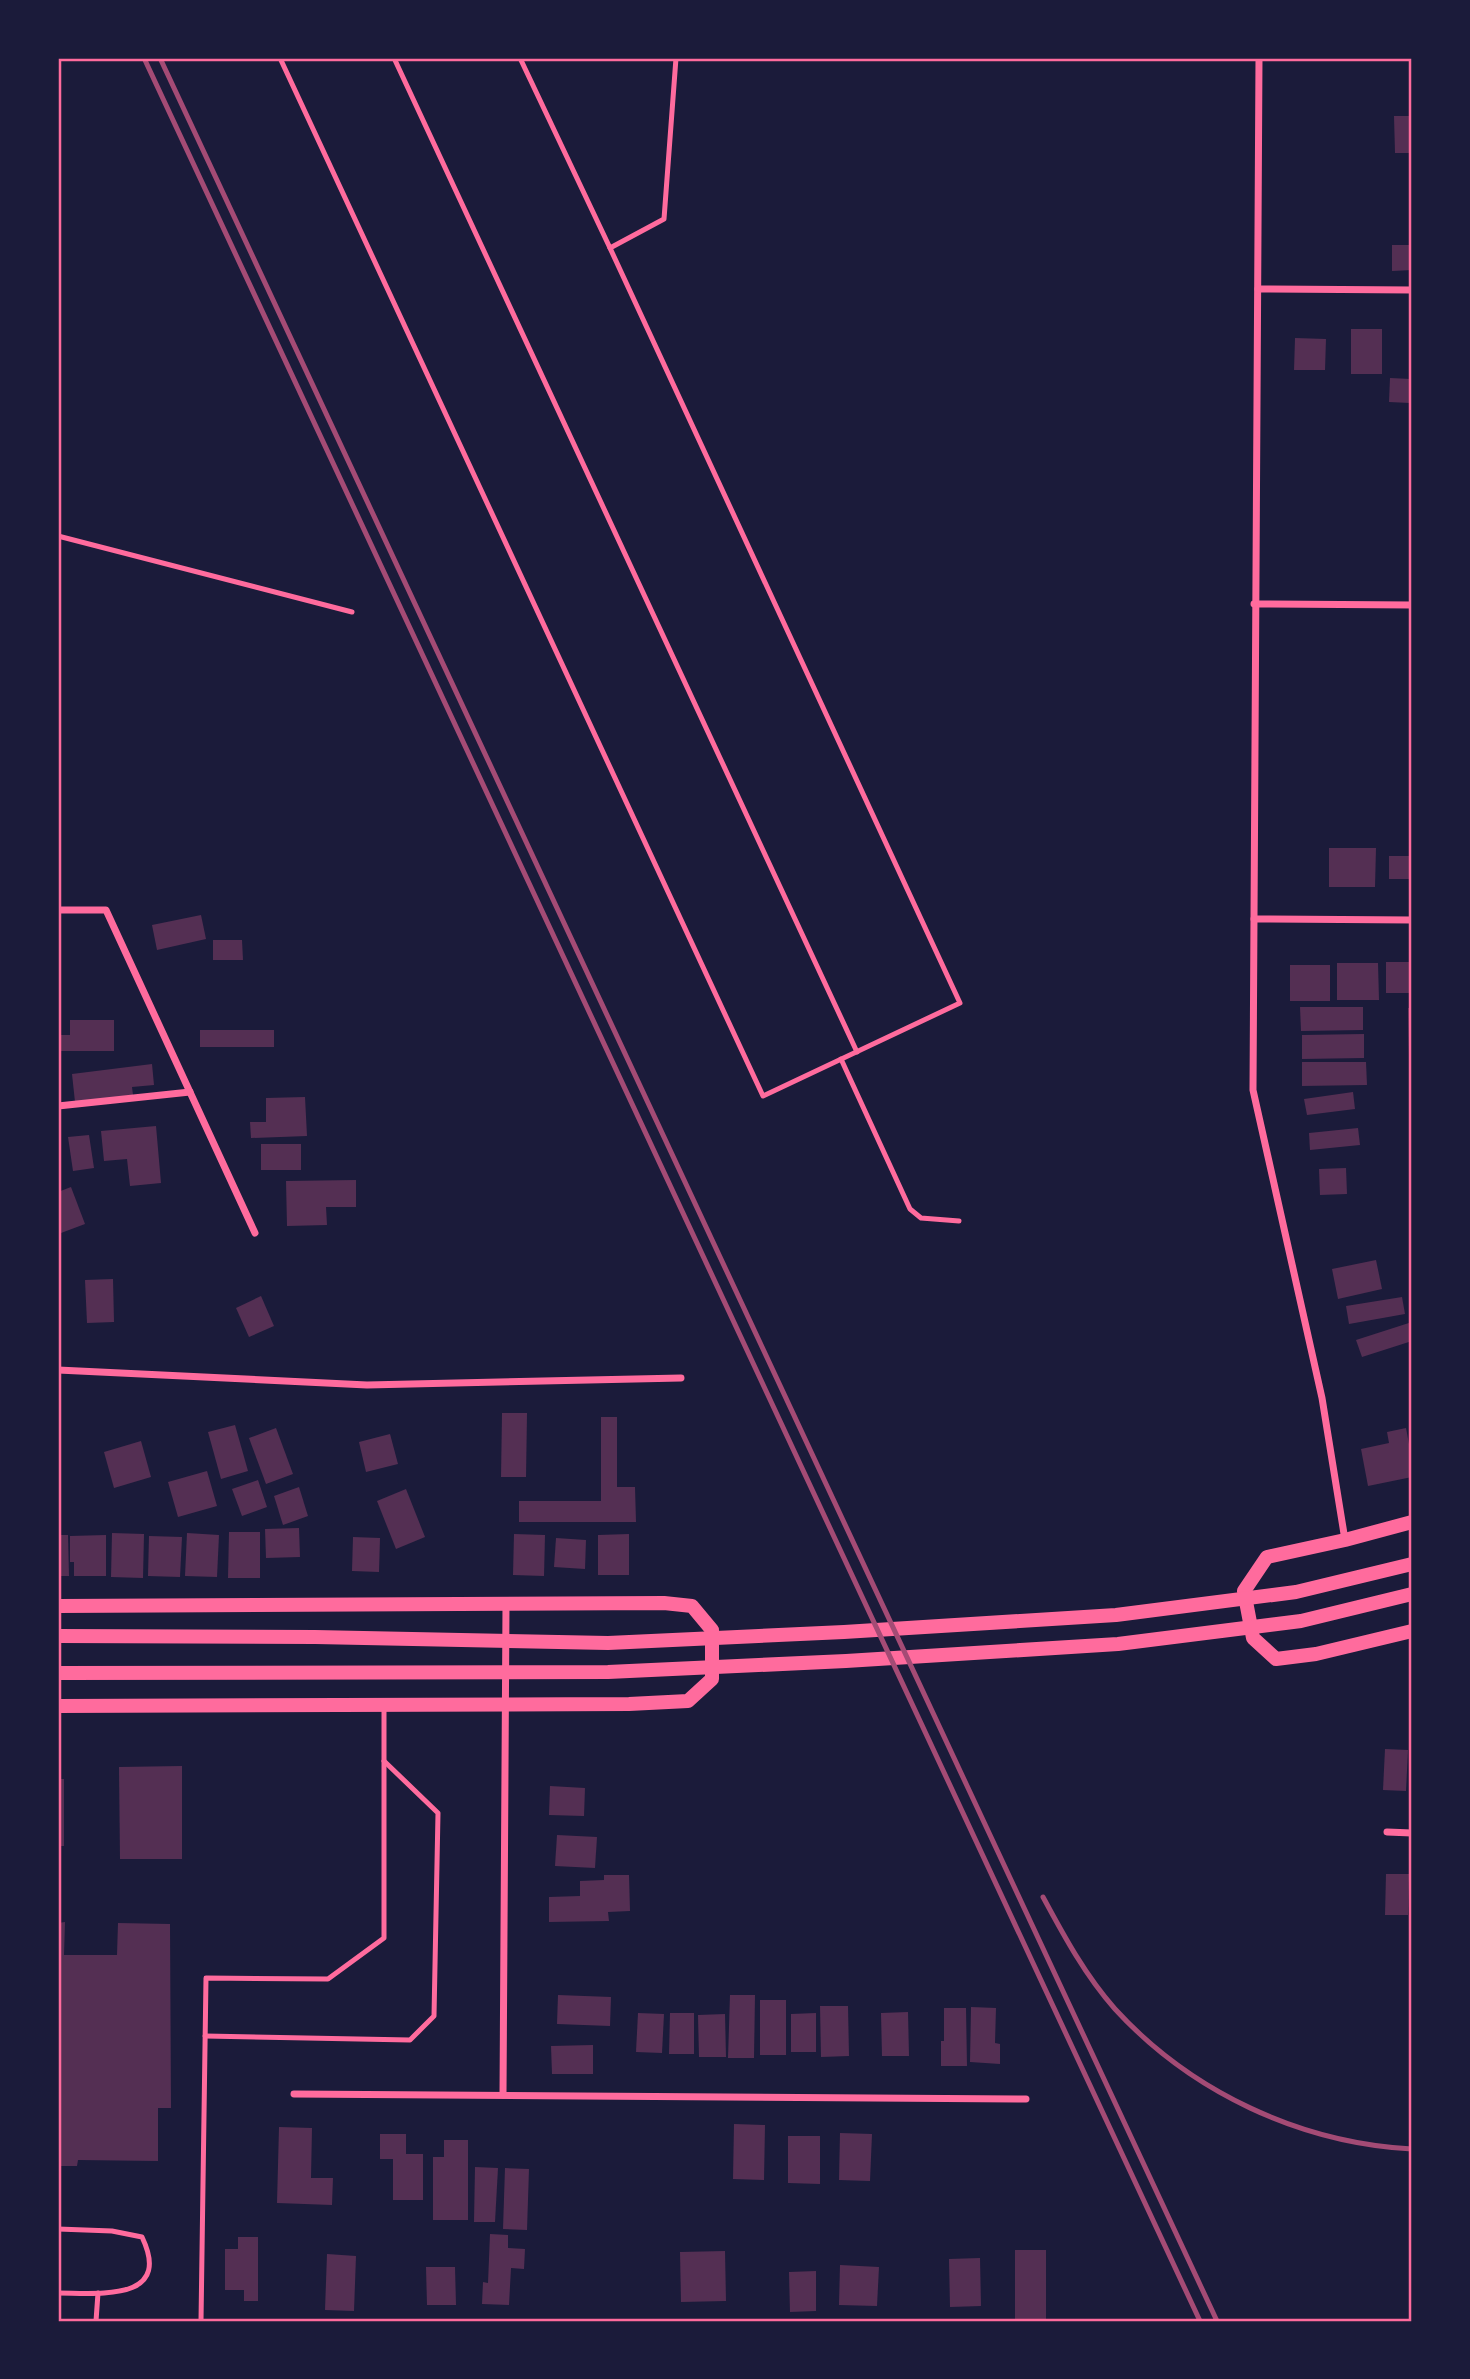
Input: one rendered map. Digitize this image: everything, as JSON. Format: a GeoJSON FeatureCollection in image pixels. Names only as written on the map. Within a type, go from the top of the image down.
{"type":"FeatureCollection","features":[{"type":"Feature","properties":{"kind":"main road"},"geometry":{"type":"LineString","coordinates":[[1412,1522],[1267,1557],[1244,1591],[1253,1638],[1276,1658],[1316,1654],[1412,1631]]}},
{"type":"Feature","properties":{"kind":"main road"},"geometry":{"type":"LineString","coordinates":[[58,1636],[314,1637],[608,1643],[844,1632],[1116,1615],[1296,1592],[1412,1564]]}},
{"type":"Feature","properties":{"kind":"main road"},"geometry":{"type":"LineString","coordinates":[[58,1673],[608,1672],[846,1661],[1118,1644],[1301,1621],[1412,1594]]}},
{"type":"Feature","properties":{"kind":"main road"},"geometry":{"type":"LineString","coordinates":[[58,1606],[664,1603],[692,1606],[712,1630],[712,1679],[688,1701],[629,1704],[58,1706]]}},
{"type":"Feature","properties":{"kind":"street"},"geometry":{"type":"LineString","coordinates":[[1259,58],[1253,1090],[1322,1398],[1345,1540]]}},
{"type":"Feature","properties":{"kind":"street"},"geometry":{"type":"LineString","coordinates":[[1258,289],[1412,290]]}},
{"type":"Feature","properties":{"kind":"street"},"geometry":{"type":"LineString","coordinates":[[1254,604],[1412,605]]}},
{"type":"Feature","properties":{"kind":"street"},"geometry":{"type":"LineString","coordinates":[[58,910],[106,910],[255,1233]]}},
{"type":"Feature","properties":{"kind":"street"},"geometry":{"type":"LineString","coordinates":[[1254,919],[1412,920]]}},
{"type":"Feature","properties":{"kind":"street"},"geometry":{"type":"LineString","coordinates":[[58,1106],[190,1092]]}},
{"type":"Feature","properties":{"kind":"street"},"geometry":{"type":"LineString","coordinates":[[58,1370],[368,1385],[681,1378]]}},
{"type":"Feature","properties":{"kind":"street"},"geometry":{"type":"LineString","coordinates":[[503,2095],[506,1605]]}},
{"type":"Feature","properties":{"kind":"street"},"geometry":{"type":"LineString","coordinates":[[1387,1832],[1412,1833]]}},
{"type":"Feature","properties":{"kind":"street"},"geometry":{"type":"LineString","coordinates":[[294,2094],[1026,2099]]}},
{"type":"Feature","properties":{"kind":"lane"},"geometry":{"type":"LineString","coordinates":[[280,58],[763,1096],[960,1003],[520,58]]}},
{"type":"Feature","properties":{"kind":"lane"},"geometry":{"type":"LineString","coordinates":[[394,58],[857,1052]]}},
{"type":"Feature","properties":{"kind":"lane"},"geometry":{"type":"LineString","coordinates":[[610,248],[664,219],[676,58]]}},
{"type":"Feature","properties":{"kind":"lane"},"geometry":{"type":"LineString","coordinates":[[58,536],[352,612]]}},
{"type":"Feature","properties":{"kind":"lane"},"geometry":{"type":"LineString","coordinates":[[841,1059],[910,1209],[920,1218],[959,1221]]}},
{"type":"Feature","properties":{"kind":"lane"},"geometry":{"type":"LineString","coordinates":[[201,2321],[206,1978],[328,1979],[384,1938],[384,1704]]}},
{"type":"Feature","properties":{"kind":"lane"},"geometry":{"type":"LineString","coordinates":[[205,2036],[410,2040],[434,2015],[438,1813],[384,1761]]}},
{"type":"Feature","properties":{"kind":"lane"},"geometry":{"type":"LineString","coordinates":[[58,2230],[112,2231],[142,2237],[150,2254],[149,2273],[135,2288],[98,2293],[58,2293]]}},
{"type":"Feature","properties":{"kind":"lane"},"geometry":{"type":"LineString","coordinates":[[96,2321],[98,2293]]}},
{"type":"Feature","properties":{"kind":"building"},"geometry":{"type":"Polygon","coordinates":[[[1394,116],[1412,116],[1412,153],[1395,153],[1394,116]]]}},
{"type":"Feature","properties":{"kind":"building"},"geometry":{"type":"Polygon","coordinates":[[[1392,245],[1412,245],[1412,270],[1392,271],[1392,245]]]}},
{"type":"Feature","properties":{"kind":"building"},"geometry":{"type":"Polygon","coordinates":[[[1351,329],[1382,329],[1382,374],[1351,374],[1351,329]]]}},
{"type":"Feature","properties":{"kind":"building"},"geometry":{"type":"Polygon","coordinates":[[[1295,338],[1326,339],[1325,370],[1294,370],[1295,338]]]}},
{"type":"Feature","properties":{"kind":"building"},"geometry":{"type":"Polygon","coordinates":[[[1390,378],[1411,379],[1410,403],[1389,402],[1390,378]]]}},
{"type":"Feature","properties":{"kind":"building"},"geometry":{"type":"Polygon","coordinates":[[[1329,848],[1376,848],[1375,887],[1329,887],[1329,848]]]}},
{"type":"Feature","properties":{"kind":"building"},"geometry":{"type":"Polygon","coordinates":[[[1389,856],[1412,856],[1411,879],[1389,879],[1389,856]]]}},
{"type":"Feature","properties":{"kind":"building"},"geometry":{"type":"Polygon","coordinates":[[[201,915],[206,939],[157,950],[152,925],[201,915]]]}},
{"type":"Feature","properties":{"kind":"building"},"geometry":{"type":"Polygon","coordinates":[[[213,940],[242,940],[243,960],[213,960],[213,940]]]}},
{"type":"Feature","properties":{"kind":"building"},"geometry":{"type":"Polygon","coordinates":[[[1386,962],[1412,962],[1412,993],[1386,993],[1386,962]]]}},
{"type":"Feature","properties":{"kind":"building"},"geometry":{"type":"Polygon","coordinates":[[[1337,963],[1378,963],[1379,1000],[1337,1000],[1337,963]]]}},
{"type":"Feature","properties":{"kind":"building"},"geometry":{"type":"Polygon","coordinates":[[[1290,965],[1330,965],[1330,1001],[1290,1001],[1290,965]]]}},
{"type":"Feature","properties":{"kind":"building"},"geometry":{"type":"Polygon","coordinates":[[[1300,1007],[1363,1007],[1363,1030],[1301,1031],[1300,1007]]]}},
{"type":"Feature","properties":{"kind":"building"},"geometry":{"type":"Polygon","coordinates":[[[1408,1008],[1412,1008],[1412,1056],[1409,1056],[1408,1008]]]}},
{"type":"Feature","properties":{"kind":"building"},"geometry":{"type":"Polygon","coordinates":[[[70,1020],[114,1020],[114,1051],[61,1051],[61,1035],[70,1035],[70,1020]]]}},
{"type":"Feature","properties":{"kind":"building"},"geometry":{"type":"Polygon","coordinates":[[[200,1030],[274,1030],[274,1047],[200,1047],[200,1030]]]}},
{"type":"Feature","properties":{"kind":"building"},"geometry":{"type":"Polygon","coordinates":[[[1364,1034],[1364,1058],[1302,1059],[1302,1035],[1364,1034]]]}},
{"type":"Feature","properties":{"kind":"building"},"geometry":{"type":"Polygon","coordinates":[[[1302,1062],[1366,1062],[1367,1085],[1302,1086],[1302,1062]]]}},
{"type":"Feature","properties":{"kind":"building"},"geometry":{"type":"Polygon","coordinates":[[[152,1064],[154,1085],[132,1087],[133,1095],[75,1102],[72,1074],[152,1064]]]}},
{"type":"Feature","properties":{"kind":"building"},"geometry":{"type":"Polygon","coordinates":[[[1353,1092],[1355,1109],[1307,1115],[1304,1099],[1353,1092]]]}},
{"type":"Feature","properties":{"kind":"building"},"geometry":{"type":"Polygon","coordinates":[[[305,1097],[307,1136],[251,1138],[250,1122],[266,1122],[266,1098],[305,1097]]]}},
{"type":"Feature","properties":{"kind":"building"},"geometry":{"type":"Polygon","coordinates":[[[156,1126],[161,1183],[130,1186],[127,1159],[104,1161],[101,1131],[156,1126]]]}},
{"type":"Feature","properties":{"kind":"building"},"geometry":{"type":"Polygon","coordinates":[[[1358,1128],[1360,1145],[1310,1150],[1309,1133],[1358,1128]]]}},
{"type":"Feature","properties":{"kind":"building"},"geometry":{"type":"Polygon","coordinates":[[[89,1135],[94,1168],[73,1171],[68,1137],[89,1135]]]}},
{"type":"Feature","properties":{"kind":"building"},"geometry":{"type":"Polygon","coordinates":[[[261,1144],[301,1144],[301,1170],[261,1170],[261,1144]]]}},
{"type":"Feature","properties":{"kind":"building"},"geometry":{"type":"Polygon","coordinates":[[[1346,1168],[1347,1194],[1320,1195],[1319,1169],[1346,1168]]]}},
{"type":"Feature","properties":{"kind":"building"},"geometry":{"type":"Polygon","coordinates":[[[356,1180],[356,1207],[326,1207],[327,1225],[287,1226],[286,1181],[356,1180]]]}},
{"type":"Feature","properties":{"kind":"building"},"geometry":{"type":"Polygon","coordinates":[[[71,1187],[85,1224],[61,1233],[58,1224],[58,1192],[71,1187]]]}},
{"type":"Feature","properties":{"kind":"building"},"geometry":{"type":"Polygon","coordinates":[[[1376,1260],[1382,1289],[1338,1299],[1332,1269],[1376,1260]]]}},
{"type":"Feature","properties":{"kind":"building"},"geometry":{"type":"Polygon","coordinates":[[[113,1279],[114,1322],[87,1323],[85,1280],[113,1279]]]}},
{"type":"Feature","properties":{"kind":"building"},"geometry":{"type":"Polygon","coordinates":[[[261,1296],[274,1326],[249,1337],[236,1308],[261,1296]]]}},
{"type":"Feature","properties":{"kind":"building"},"geometry":{"type":"Polygon","coordinates":[[[1402,1297],[1405,1314],[1349,1324],[1346,1306],[1402,1297]]]}},
{"type":"Feature","properties":{"kind":"building"},"geometry":{"type":"Polygon","coordinates":[[[1412,1322],[1412,1341],[1362,1357],[1356,1340],[1412,1322]]]}},
{"type":"Feature","properties":{"kind":"building"},"geometry":{"type":"Polygon","coordinates":[[[502,1413],[527,1413],[526,1477],[501,1477],[502,1413]]]}},
{"type":"Feature","properties":{"kind":"building"},"geometry":{"type":"Polygon","coordinates":[[[601,1417],[617,1417],[617,1487],[635,1487],[636,1522],[519,1522],[519,1501],[601,1501],[601,1417]]]}},
{"type":"Feature","properties":{"kind":"building"},"geometry":{"type":"Polygon","coordinates":[[[235,1425],[248,1471],[221,1479],[208,1432],[235,1425]]]}},
{"type":"Feature","properties":{"kind":"building"},"geometry":{"type":"Polygon","coordinates":[[[276,1428],[293,1474],[266,1484],[249,1438],[276,1428]]]}},
{"type":"Feature","properties":{"kind":"building"},"geometry":{"type":"Polygon","coordinates":[[[1406,1428],[1412,1477],[1368,1486],[1361,1449],[1389,1443],[1387,1432],[1406,1428]]]}},
{"type":"Feature","properties":{"kind":"building"},"geometry":{"type":"Polygon","coordinates":[[[390,1434],[398,1464],[366,1472],[359,1442],[390,1434]]]}},
{"type":"Feature","properties":{"kind":"building"},"geometry":{"type":"Polygon","coordinates":[[[141,1441],[151,1477],[114,1488],[104,1452],[141,1441]]]}},
{"type":"Feature","properties":{"kind":"building"},"geometry":{"type":"Polygon","coordinates":[[[207,1471],[217,1506],[178,1517],[168,1482],[207,1471]]]}},
{"type":"Feature","properties":{"kind":"building"},"geometry":{"type":"Polygon","coordinates":[[[258,1480],[267,1507],[242,1516],[232,1489],[258,1480]]]}},
{"type":"Feature","properties":{"kind":"building"},"geometry":{"type":"Polygon","coordinates":[[[299,1487],[308,1516],[283,1525],[274,1496],[299,1487]]]}},
{"type":"Feature","properties":{"kind":"building"},"geometry":{"type":"Polygon","coordinates":[[[406,1489],[425,1537],[396,1549],[377,1501],[406,1489]]]}},
{"type":"Feature","properties":{"kind":"building"},"geometry":{"type":"Polygon","coordinates":[[[299,1528],[300,1557],[266,1558],[265,1529],[299,1528]]]}},
{"type":"Feature","properties":{"kind":"building"},"geometry":{"type":"Polygon","coordinates":[[[229,1532],[260,1532],[260,1578],[228,1578],[229,1532]]]}},
{"type":"Feature","properties":{"kind":"building"},"geometry":{"type":"Polygon","coordinates":[[[112,1533],[144,1534],[143,1578],[111,1577],[112,1533]]]}},
{"type":"Feature","properties":{"kind":"building"},"geometry":{"type":"Polygon","coordinates":[[[187,1533],[219,1535],[217,1577],[185,1576],[187,1533]]]}},
{"type":"Feature","properties":{"kind":"building"},"geometry":{"type":"Polygon","coordinates":[[[514,1534],[545,1535],[544,1576],[513,1575],[514,1534]]]}},
{"type":"Feature","properties":{"kind":"building"},"geometry":{"type":"Polygon","coordinates":[[[629,1534],[629,1575],[598,1575],[598,1535],[629,1534]]]}},
{"type":"Feature","properties":{"kind":"building"},"geometry":{"type":"Polygon","coordinates":[[[58,1535],[68,1535],[69,1576],[58,1576],[58,1535]]]}},
{"type":"Feature","properties":{"kind":"building"},"geometry":{"type":"Polygon","coordinates":[[[106,1535],[106,1576],[74,1576],[74,1562],[70,1562],[70,1536],[106,1535]]]}},
{"type":"Feature","properties":{"kind":"building"},"geometry":{"type":"Polygon","coordinates":[[[149,1536],[182,1537],[180,1577],[148,1576],[149,1536]]]}},
{"type":"Feature","properties":{"kind":"building"},"geometry":{"type":"Polygon","coordinates":[[[353,1537],[380,1538],[379,1572],[352,1571],[353,1537]]]}},
{"type":"Feature","properties":{"kind":"building"},"geometry":{"type":"Polygon","coordinates":[[[556,1538],[586,1540],[585,1569],[554,1567],[556,1538]]]}},
{"type":"Feature","properties":{"kind":"building"},"geometry":{"type":"Polygon","coordinates":[[[1385,1749],[1408,1750],[1406,1791],[1383,1790],[1385,1749]]]}},
{"type":"Feature","properties":{"kind":"building"},"geometry":{"type":"Polygon","coordinates":[[[182,1766],[182,1859],[120,1859],[119,1767],[182,1766]]]}},
{"type":"Feature","properties":{"kind":"building"},"geometry":{"type":"Polygon","coordinates":[[[58,1779],[64,1779],[64,1846],[58,1846],[58,1779]]]}},
{"type":"Feature","properties":{"kind":"building"},"geometry":{"type":"Polygon","coordinates":[[[550,1786],[585,1788],[584,1816],[549,1815],[550,1786]]]}},
{"type":"Feature","properties":{"kind":"building"},"geometry":{"type":"Polygon","coordinates":[[[557,1835],[597,1837],[595,1868],[555,1866],[557,1835]]]}},
{"type":"Feature","properties":{"kind":"building"},"geometry":{"type":"Polygon","coordinates":[[[1386,1874],[1409,1874],[1408,1915],[1385,1915],[1386,1874]]]}},
{"type":"Feature","properties":{"kind":"building"},"geometry":{"type":"Polygon","coordinates":[[[604,1875],[629,1875],[630,1911],[608,1912],[609,1921],[549,1922],[549,1897],[580,1896],[580,1881],[604,1880],[604,1875]]]}},
{"type":"Feature","properties":{"kind":"building"},"geometry":{"type":"Polygon","coordinates":[[[65,1922],[64,1955],[117,1955],[118,1923],[170,1924],[171,2108],[158,2108],[158,2161],[78,2160],[77,2166],[58,2166],[58,1923],[65,1922]]]}},
{"type":"Feature","properties":{"kind":"building"},"geometry":{"type":"Polygon","coordinates":[[[558,1995],[611,1997],[610,2026],[557,2024],[558,1995]]]}},
{"type":"Feature","properties":{"kind":"building"},"geometry":{"type":"Polygon","coordinates":[[[730,1995],[755,1995],[754,2058],[728,2058],[730,1995]]]}},
{"type":"Feature","properties":{"kind":"building"},"geometry":{"type":"Polygon","coordinates":[[[760,2000],[786,2000],[786,2055],[760,2055],[760,2000]]]}},
{"type":"Feature","properties":{"kind":"building"},"geometry":{"type":"Polygon","coordinates":[[[820,2006],[848,2006],[849,2056],[821,2057],[820,2006]]]}},
{"type":"Feature","properties":{"kind":"building"},"geometry":{"type":"Polygon","coordinates":[[[971,2007],[996,2008],[995,2043],[1000,2044],[1000,2064],[970,2062],[971,2007]]]}},
{"type":"Feature","properties":{"kind":"building"},"geometry":{"type":"Polygon","coordinates":[[[944,2008],[966,2008],[967,2066],[941,2066],[944,2008]]]}},
{"type":"Feature","properties":{"kind":"building"},"geometry":{"type":"Polygon","coordinates":[[[908,2012],[909,2056],[882,2056],[881,2013],[908,2012]]]}},
{"type":"Feature","properties":{"kind":"building"},"geometry":{"type":"Polygon","coordinates":[[[638,2013],[664,2014],[662,2053],[636,2052],[638,2013]]]}},
{"type":"Feature","properties":{"kind":"building"},"geometry":{"type":"Polygon","coordinates":[[[670,2013],[694,2013],[694,2054],[669,2054],[670,2013]]]}},
{"type":"Feature","properties":{"kind":"building"},"geometry":{"type":"Polygon","coordinates":[[[816,2013],[816,2052],[791,2052],[791,2014],[816,2013]]]}},
{"type":"Feature","properties":{"kind":"building"},"geometry":{"type":"Polygon","coordinates":[[[725,2014],[726,2057],[699,2057],[698,2015],[725,2014]]]}},
{"type":"Feature","properties":{"kind":"building"},"geometry":{"type":"Polygon","coordinates":[[[593,2045],[593,2074],[552,2074],[551,2046],[593,2045]]]}},
{"type":"Feature","properties":{"kind":"building"},"geometry":{"type":"Polygon","coordinates":[[[734,2124],[765,2125],[764,2180],[733,2179],[734,2124]]]}},
{"type":"Feature","properties":{"kind":"building"},"geometry":{"type":"Polygon","coordinates":[[[279,2127],[312,2128],[311,2178],[333,2178],[332,2205],[277,2203],[279,2127]]]}},
{"type":"Feature","properties":{"kind":"building"},"geometry":{"type":"Polygon","coordinates":[[[840,2133],[872,2134],[870,2181],[839,2180],[840,2133]]]}},
{"type":"Feature","properties":{"kind":"building"},"geometry":{"type":"Polygon","coordinates":[[[380,2134],[406,2134],[406,2154],[423,2154],[423,2200],[393,2200],[393,2159],[380,2159],[380,2134]]]}},
{"type":"Feature","properties":{"kind":"building"},"geometry":{"type":"Polygon","coordinates":[[[788,2136],[820,2136],[820,2184],[788,2183],[788,2136]]]}},
{"type":"Feature","properties":{"kind":"building"},"geometry":{"type":"Polygon","coordinates":[[[444,2140],[468,2140],[468,2220],[433,2220],[433,2157],[444,2157],[444,2140]]]}},
{"type":"Feature","properties":{"kind":"building"},"geometry":{"type":"Polygon","coordinates":[[[475,2167],[498,2168],[495,2222],[474,2222],[475,2167]]]}},
{"type":"Feature","properties":{"kind":"building"},"geometry":{"type":"Polygon","coordinates":[[[505,2168],[529,2169],[527,2230],[503,2229],[505,2168]]]}},
{"type":"Feature","properties":{"kind":"building"},"geometry":{"type":"Polygon","coordinates":[[[490,2234],[508,2235],[508,2248],[525,2249],[524,2269],[511,2268],[509,2305],[482,2304],[483,2282],[488,2283],[490,2234]]]}},
{"type":"Feature","properties":{"kind":"building"},"geometry":{"type":"Polygon","coordinates":[[[238,2237],[258,2237],[258,2301],[244,2301],[244,2290],[225,2290],[225,2249],[238,2249],[238,2237]]]}},
{"type":"Feature","properties":{"kind":"building"},"geometry":{"type":"Polygon","coordinates":[[[1015,2250],[1046,2250],[1046,2321],[1015,2321],[1015,2250]]]}},
{"type":"Feature","properties":{"kind":"building"},"geometry":{"type":"Polygon","coordinates":[[[725,2251],[726,2301],[681,2302],[680,2252],[725,2251]]]}},
{"type":"Feature","properties":{"kind":"building"},"geometry":{"type":"Polygon","coordinates":[[[327,2254],[356,2256],[354,2311],[325,2310],[327,2254]]]}},
{"type":"Feature","properties":{"kind":"building"},"geometry":{"type":"Polygon","coordinates":[[[980,2258],[981,2306],[950,2307],[949,2259],[980,2258]]]}},
{"type":"Feature","properties":{"kind":"building"},"geometry":{"type":"Polygon","coordinates":[[[840,2265],[879,2267],[877,2306],[839,2305],[840,2265]]]}},
{"type":"Feature","properties":{"kind":"building"},"geometry":{"type":"Polygon","coordinates":[[[426,2267],[455,2267],[456,2305],[427,2305],[426,2267]]]}},
{"type":"Feature","properties":{"kind":"building"},"geometry":{"type":"Polygon","coordinates":[[[816,2271],[816,2311],[790,2312],[789,2272],[816,2271]]]}},
{"type":"Feature","properties":{"kind":"railway"},"geometry":{"type":"LineString","coordinates":[[144,58],[1200,2321]]}},
{"type":"Feature","properties":{"kind":"railway"},"geometry":{"type":"LineString","coordinates":[[160,58],[1217,2321]]}},
{"type":"Feature","properties":{"kind":"railway"},"geometry":{"type":"LineString","coordinates":[[1043,1897],[1076,1955],[1104,1996],[1145,2039],[1178,2065],[1250,2108],[1289,2124],[1370,2145],[1412,2149]]}}]}
